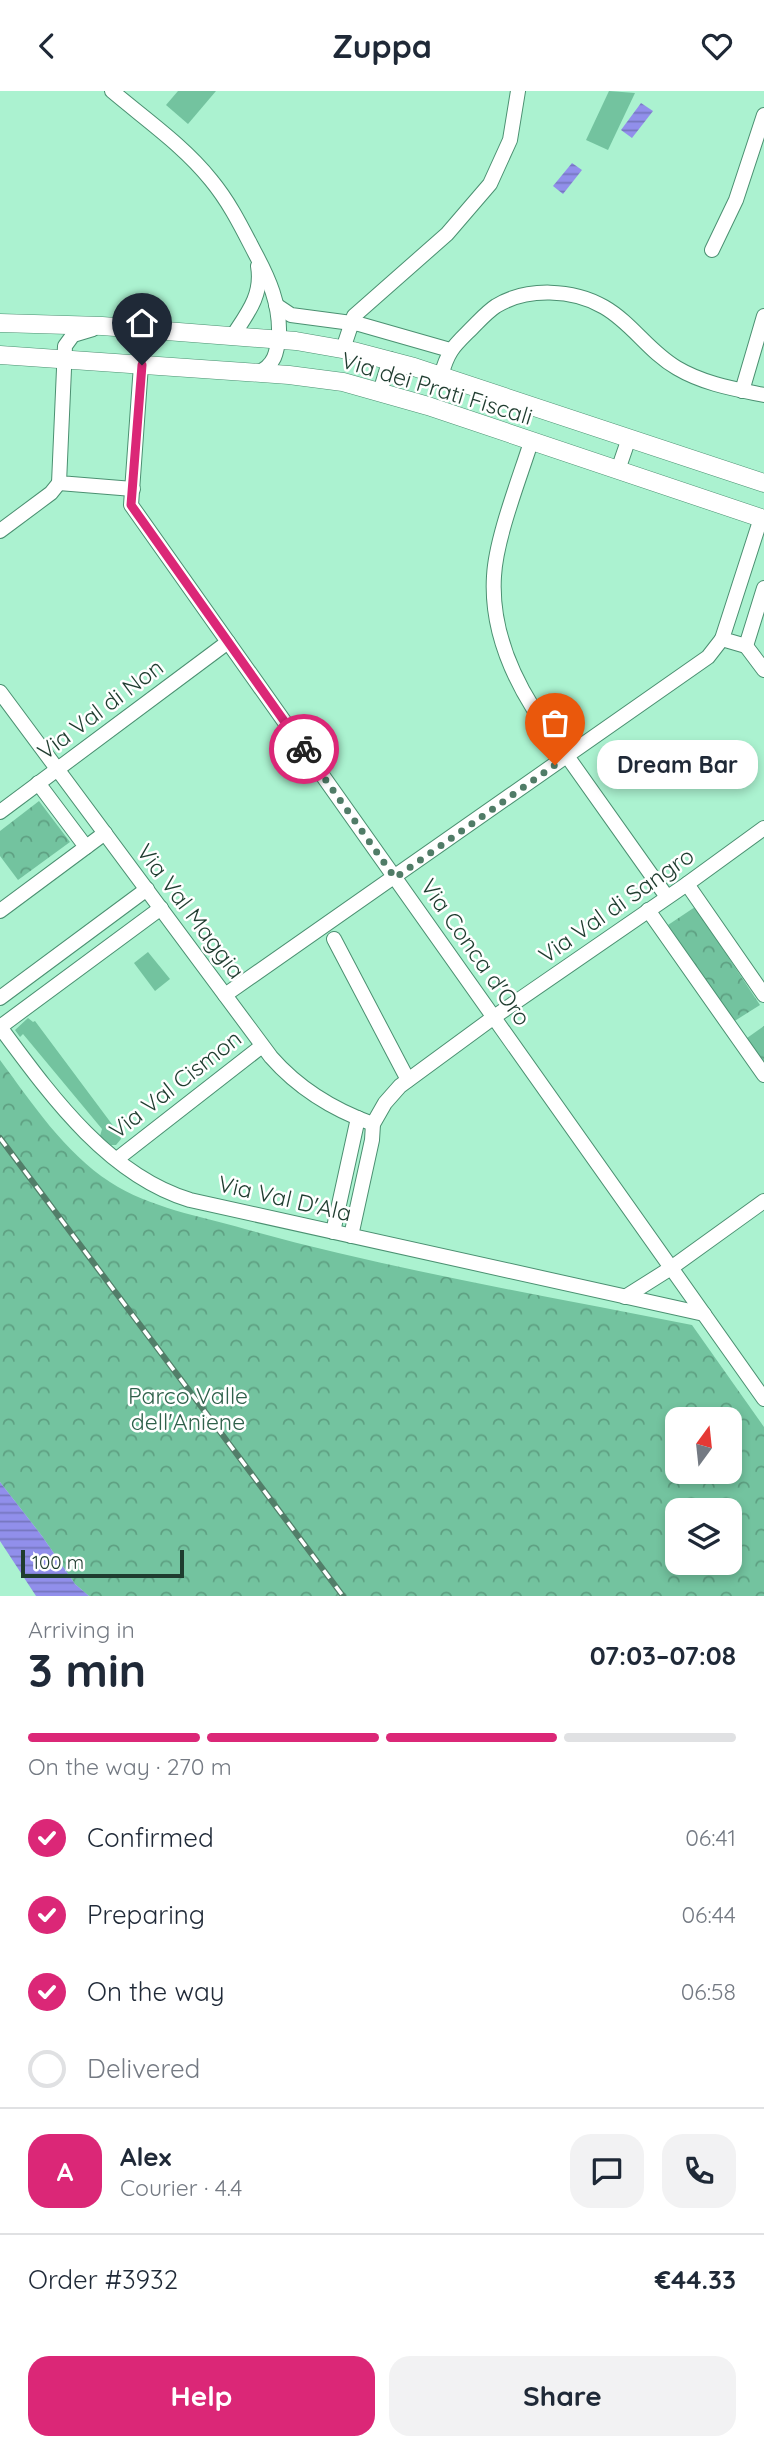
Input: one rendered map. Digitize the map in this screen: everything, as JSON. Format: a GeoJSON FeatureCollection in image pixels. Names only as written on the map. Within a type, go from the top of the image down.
{"type":"FeatureCollection","features":[{"type":"Feature","properties":{"kind":"main road","name":"Via dei Prati Fiscali"},"geometry":{"type":"LineString","coordinates":[[0,323],[102,327],[278,340],[343,349],[390,359],[764,483]]}},
{"type":"Feature","properties":{"kind":"main road","name":"Via dei Prati Fiscali"},"geometry":{"type":"LineString","coordinates":[[0,355],[322,379],[380,392],[763,519]]}},
{"type":"Feature","properties":{"kind":"street"},"geometry":{"type":"LineString","coordinates":[[112,91],[204,171],[229,204],[266,273],[276,305],[278,340],[272,364],[257,373]]}},
{"type":"Feature","properties":{"kind":"street"},"geometry":{"type":"LineString","coordinates":[[343,349],[354,316],[447,234],[490,184],[510,139],[518,91]]}},
{"type":"Feature","properties":{"kind":"street"},"geometry":{"type":"LineString","coordinates":[[712,250],[736,200],[764,115]]}},
{"type":"Feature","properties":{"kind":"street"},"geometry":{"type":"LineString","coordinates":[[224,336],[249,313],[257,294],[260,278],[256,254]]}},
{"type":"Feature","properties":{"kind":"street"},"geometry":{"type":"LineString","coordinates":[[441,376],[450,351],[490,310],[502,303],[541,293],[570,294],[590,299],[607,309],[659,356],[680,370],[717,384],[764,395]]}},
{"type":"Feature","properties":{"kind":"street"},"geometry":{"type":"LineString","coordinates":[[276,305],[291,315],[351,323],[450,351]]}},
{"type":"Feature","properties":{"kind":"street"},"geometry":{"type":"LineString","coordinates":[[742,391],[764,316]]}},
{"type":"Feature","properties":{"kind":"street"},"geometry":{"type":"LineString","coordinates":[[0,531],[51,493],[59,483],[65,346],[71,337],[102,327]]}},
{"type":"Feature","properties":{"kind":"street"},"geometry":{"type":"LineString","coordinates":[[380,392],[390,359]]}},
{"type":"Feature","properties":{"kind":"street","name":"Via Conca d'Oro"},"geometry":{"type":"LineString","coordinates":[[142,365],[131,505],[704,1314]]}},
{"type":"Feature","properties":{"kind":"street"},"geometry":{"type":"LineString","coordinates":[[618,470],[629,438]]}},
{"type":"Feature","properties":{"kind":"street"},"geometry":{"type":"LineString","coordinates":[[531,442],[497,553],[494,576],[495,608],[502,644],[515,677],[567,757],[667,897]]}},
{"type":"Feature","properties":{"kind":"street"},"geometry":{"type":"LineString","coordinates":[[59,483],[133,489]]}},
{"type":"Feature","properties":{"kind":"street"},"geometry":{"type":"LineString","coordinates":[[225,995],[708,657],[722,639],[763,519]]}},
{"type":"Feature","properties":{"kind":"street"},"geometry":{"type":"LineString","coordinates":[[746,646],[764,588]]}},
{"type":"Feature","properties":{"kind":"street"},"geometry":{"type":"LineString","coordinates":[[722,639],[746,646],[764,670]]}},
{"type":"Feature","properties":{"kind":"street","name":"Via Val di Non"},"geometry":{"type":"LineString","coordinates":[[0,812],[228,642]]}},
{"type":"Feature","properties":{"kind":"street","name":"Via Val Maggia"},"geometry":{"type":"LineString","coordinates":[[0,692],[262,1046],[299,1086],[358,1118],[373,1123]]}},
{"type":"Feature","properties":{"kind":"street"},"geometry":{"type":"LineString","coordinates":[[38,783],[86,847]]}},
{"type":"Feature","properties":{"kind":"street","name":"Via Val di Sangro"},"geometry":{"type":"LineString","coordinates":[[373,1123],[385,1103],[408,1080],[764,828]]}},
{"type":"Feature","properties":{"kind":"street"},"geometry":{"type":"LineString","coordinates":[[0,911],[104,833]]}},
{"type":"Feature","properties":{"kind":"street"},"geometry":{"type":"LineString","coordinates":[[687,884],[764,995]]}},
{"type":"Feature","properties":{"kind":"street"},"geometry":{"type":"LineString","coordinates":[[0,997],[147,889]]}},
{"type":"Feature","properties":{"kind":"street"},"geometry":{"type":"LineString","coordinates":[[0,1027],[161,908]]}},
{"type":"Feature","properties":{"kind":"street"},"geometry":{"type":"LineString","coordinates":[[648,911],[764,1075]]}},
{"type":"Feature","properties":{"kind":"street"},"geometry":{"type":"LineString","coordinates":[[334,939],[408,1080]]}},
{"type":"Feature","properties":{"kind":"street","name":"Via Val D'Ala"},"geometry":{"type":"LineString","coordinates":[[0,1027],[71,1115],[117,1159],[149,1183],[182,1197],[704,1314]]}},
{"type":"Feature","properties":{"kind":"street","name":"Via Val Cismon"},"geometry":{"type":"LineString","coordinates":[[117,1159],[262,1046]]}},
{"type":"Feature","properties":{"kind":"street"},"geometry":{"type":"LineString","coordinates":[[333,1232],[358,1118]]}},
{"type":"Feature","properties":{"kind":"street"},"geometry":{"type":"LineString","coordinates":[[351,1236],[372,1140],[373,1123]]}},
{"type":"Feature","properties":{"kind":"street"},"geometry":{"type":"LineString","coordinates":[[625,1297],[671,1268],[764,1201]]}},
{"type":"Feature","properties":{"kind":"street"},"geometry":{"type":"LineString","coordinates":[[704,1314],[764,1399]]}},
{"type":"Feature","properties":{"kind":"green space"},"geometry":{"type":"Polygon","coordinates":[[[178,91],[216,91],[188,124],[166,105],[178,91]]]}},
{"type":"Feature","properties":{"kind":"green space"},"geometry":{"type":"Polygon","coordinates":[[[609,91],[635,93],[608,150],[586,140],[609,91]]]}},
{"type":"Feature","properties":{"kind":"green space"},"geometry":{"type":"Polygon","coordinates":[[[39,801],[70,842],[18,880],[0,856],[0,831],[39,801]]]}},
{"type":"Feature","properties":{"kind":"green space"},"geometry":{"type":"Polygon","coordinates":[[[695,907],[760,1005],[733,1022],[668,925],[695,907]]]}},
{"type":"Feature","properties":{"kind":"green space"},"geometry":{"type":"Polygon","coordinates":[[[148,952],[170,979],[155,991],[134,963],[148,952]]]}},
{"type":"Feature","properties":{"kind":"green space"},"geometry":{"type":"Polygon","coordinates":[[[28,1018],[35,1021],[120,1135],[121,1139],[116,1145],[111,1145],[100,1136],[102,1129],[23,1034],[20,1037],[15,1030],[28,1018]]]}},
{"type":"Feature","properties":{"kind":"green space"},"geometry":{"type":"Polygon","coordinates":[[[764,1026],[764,1062],[747,1038],[764,1026]]]}},
{"type":"Feature","properties":{"kind":"green space","name":"Parco Valle dell'Aniene"},"geometry":{"type":"Polygon","coordinates":[[[0,1060],[63,1142],[93,1170],[125,1191],[158,1205],[300,1244],[467,1281],[692,1325],[764,1427],[764,1596],[89,1596],[75,1584],[0,1482],[0,1060]]]}},
{"type":"Feature","properties":{"kind":"shaded area"},"geometry":{"type":"Polygon","coordinates":[[[641,103],[653,111],[632,138],[621,130],[641,103]]]}},
{"type":"Feature","properties":{"kind":"shaded area"},"geometry":{"type":"Polygon","coordinates":[[[572,163],[582,170],[563,194],[553,186],[572,163]]]}},
{"type":"Feature","properties":{"kind":"shaded area"},"geometry":{"type":"Polygon","coordinates":[[[0,1482],[75,1584],[89,1596],[36,1596],[0,1541],[0,1482]]]}},
{"type":"Feature","properties":{"kind":"railway"},"geometry":{"type":"LineString","coordinates":[[0,1138],[343,1596]]}},
{"type":"Feature","properties":{"kind":"way so far"},"geometry":{"type":"LineString","coordinates":[[304,749],[395,878],[555,765]]}},
{"type":"Feature","properties":{"kind":"place","name":"Dream Bar"},"geometry":{"type":"Point","coordinates":[555,765]}},
{"type":"Feature","properties":{"kind":"route"},"geometry":{"type":"LineString","coordinates":[[142,365],[131,505],[304,749]]}}]}
